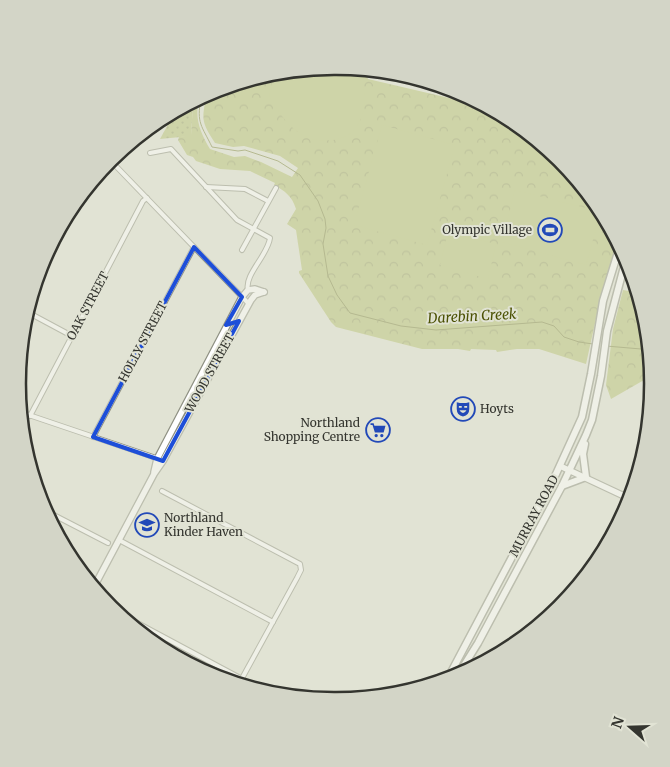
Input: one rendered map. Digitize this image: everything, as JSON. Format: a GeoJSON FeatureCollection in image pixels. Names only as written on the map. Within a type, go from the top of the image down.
{"type":"FeatureCollection","features":[{"type":"Feature","properties":{"kind":"main road","name":"MURRAY ROAD"},"geometry":{"type":"LineString","coordinates":[[452,669],[560,466],[582,416],[594,359],[603,301],[616,257]]}},
{"type":"Feature","properties":{"kind":"main road","name":"MURRAY ROAD"},"geometry":{"type":"LineString","coordinates":[[466,663],[562,486],[586,435],[592,420],[601,376],[607,331],[623,272]]}},
{"type":"Feature","properties":{"kind":"main road"},"geometry":{"type":"LineString","coordinates":[[591,374],[601,376]]}},
{"type":"Feature","properties":{"kind":"main road"},"geometry":{"type":"LineString","coordinates":[[562,486],[586,477],[583,454],[586,435]]}},
{"type":"Feature","properties":{"kind":"main road"},"geometry":{"type":"LineString","coordinates":[[468,638],[478,643]]}},
{"type":"Feature","properties":{"kind":"street"},"geometry":{"type":"LineString","coordinates":[[150,152],[171,150],[237,220],[254,228]]}},
{"type":"Feature","properties":{"kind":"street"},"geometry":{"type":"LineString","coordinates":[[116,166],[242,297],[250,302]]}},
{"type":"Feature","properties":{"kind":"street"},"geometry":{"type":"LineString","coordinates":[[206,187],[245,189],[268,201]]}},
{"type":"Feature","properties":{"kind":"street"},"geometry":{"type":"LineString","coordinates":[[242,250],[276,188]]}},
{"type":"Feature","properties":{"kind":"street","name":"OAK STREET"},"geometry":{"type":"LineString","coordinates":[[30,416],[143,201],[147,198]]}},
{"type":"Feature","properties":{"kind":"street","name":"WOOD STREET"},"geometry":{"type":"LineString","coordinates":[[98,580],[154,474],[228,321],[248,290],[248,282],[270,241],[268,236],[254,228]]}},
{"type":"Feature","properties":{"kind":"street","name":"HOLLY STREET"},"geometry":{"type":"LineString","coordinates":[[93,437],[194,247]]}},
{"type":"Feature","properties":{"kind":"street","name":"WOOD STREET"},"geometry":{"type":"LineString","coordinates":[[160,460],[250,302],[256,295],[264,292],[255,289],[248,290]]}},
{"type":"Feature","properties":{"kind":"street"},"geometry":{"type":"LineString","coordinates":[[248,290],[250,302]]}},
{"type":"Feature","properties":{"kind":"street"},"geometry":{"type":"LineString","coordinates":[[34,316],[72,336]]}},
{"type":"Feature","properties":{"kind":"street"},"geometry":{"type":"LineString","coordinates":[[228,321],[233,323],[239,321]]}},
{"type":"Feature","properties":{"kind":"street"},"geometry":{"type":"LineString","coordinates":[[30,416],[160,460]]}},
{"type":"Feature","properties":{"kind":"street"},"geometry":{"type":"LineString","coordinates":[[560,466],[623,494]]}},
{"type":"Feature","properties":{"kind":"street"},"geometry":{"type":"LineString","coordinates":[[162,491],[300,564],[301,570],[242,678]]}},
{"type":"Feature","properties":{"kind":"street"},"geometry":{"type":"LineString","coordinates":[[56,516],[108,543]]}},
{"type":"Feature","properties":{"kind":"street"},"geometry":{"type":"LineString","coordinates":[[119,540],[273,622]]}},
{"type":"Feature","properties":{"kind":"street"},"geometry":{"type":"LineString","coordinates":[[150,630],[229,673]]}},
{"type":"Feature","properties":{"kind":"highlighted area"},"geometry":{"type":"Polygon","coordinates":[[[194,247],[242,297],[226,325],[239,321],[163,461],[93,437],[194,247]]]}},
{"type":"Feature","properties":{"kind":"green space"},"geometry":{"type":"Polygon","coordinates":[[[315,75],[355,75],[367,76],[368,79],[457,100],[507,127],[539,151],[567,180],[592,212],[615,255],[599,305],[586,364],[539,349],[517,349],[497,352],[496,350],[471,349],[470,351],[422,349],[336,327],[299,273],[302,270],[296,230],[287,224],[296,209],[290,197],[274,185],[275,183],[250,171],[220,169],[196,161],[193,157],[187,155],[178,140],[179,137],[191,135],[193,110],[198,107],[199,126],[210,149],[234,157],[245,156],[292,177],[298,168],[280,156],[244,146],[233,147],[215,143],[205,125],[205,104],[255,85],[315,75]]]}},
{"type":"Feature","properties":{"kind":"green space"},"geometry":{"type":"Polygon","coordinates":[[[315,75],[355,75],[358,75],[361,80],[365,104],[357,127],[349,135],[338,139],[319,140],[302,135],[290,125],[269,96],[272,82],[315,75]]]}},
{"type":"Feature","properties":{"kind":"green space"},"geometry":{"type":"Polygon","coordinates":[[[193,110],[191,136],[160,139],[168,124],[193,110]]]}},
{"type":"Feature","properties":{"kind":"green space"},"geometry":{"type":"Polygon","coordinates":[[[382,125],[455,145],[427,245],[354,225],[382,125]]]}},
{"type":"Feature","properties":{"kind":"green space","name":"Olympic Village"},"geometry":{"type":"Polygon","coordinates":[[[515,190],[590,209],[598,222],[586,265],[502,242],[515,190]]]}},
{"type":"Feature","properties":{"kind":"green space"},"geometry":{"type":"Polygon","coordinates":[[[448,232],[496,244],[488,279],[440,265],[448,232]]]}},
{"type":"Feature","properties":{"kind":"green space"},"geometry":{"type":"Polygon","coordinates":[[[623,290],[629,291],[638,323],[644,380],[611,399],[606,385],[613,329],[623,290]]]}},
{"type":"Feature","properties":{"kind":"waterway","name":"Darebin Creek"},"geometry":{"type":"LineString","coordinates":[[200,106],[200,119],[212,147],[238,151],[245,150],[278,161],[300,175],[318,201],[325,219],[326,228],[323,244],[328,276],[337,295],[350,313],[401,326],[436,330],[542,322],[554,326],[564,337],[593,344]]}},
{"type":"Feature","properties":{"kind":"waterway","name":"Darebin Creek"},"geometry":{"type":"LineString","coordinates":[[606,346],[642,349]]}},
{"type":"Feature","properties":{"kind":"place","name":"Olympic Village"},"geometry":{"type":"Point","coordinates":[550,230]}},
{"type":"Feature","properties":{"kind":"place","name":"Hoyts"},"geometry":{"type":"Point","coordinates":[463,409]}},
{"type":"Feature","properties":{"kind":"place","name":"Northland Shopping Centre"},"geometry":{"type":"Point","coordinates":[378,430]}},
{"type":"Feature","properties":{"kind":"place","name":"Northland Kinder Haven"},"geometry":{"type":"Point","coordinates":[147,525]}}]}
